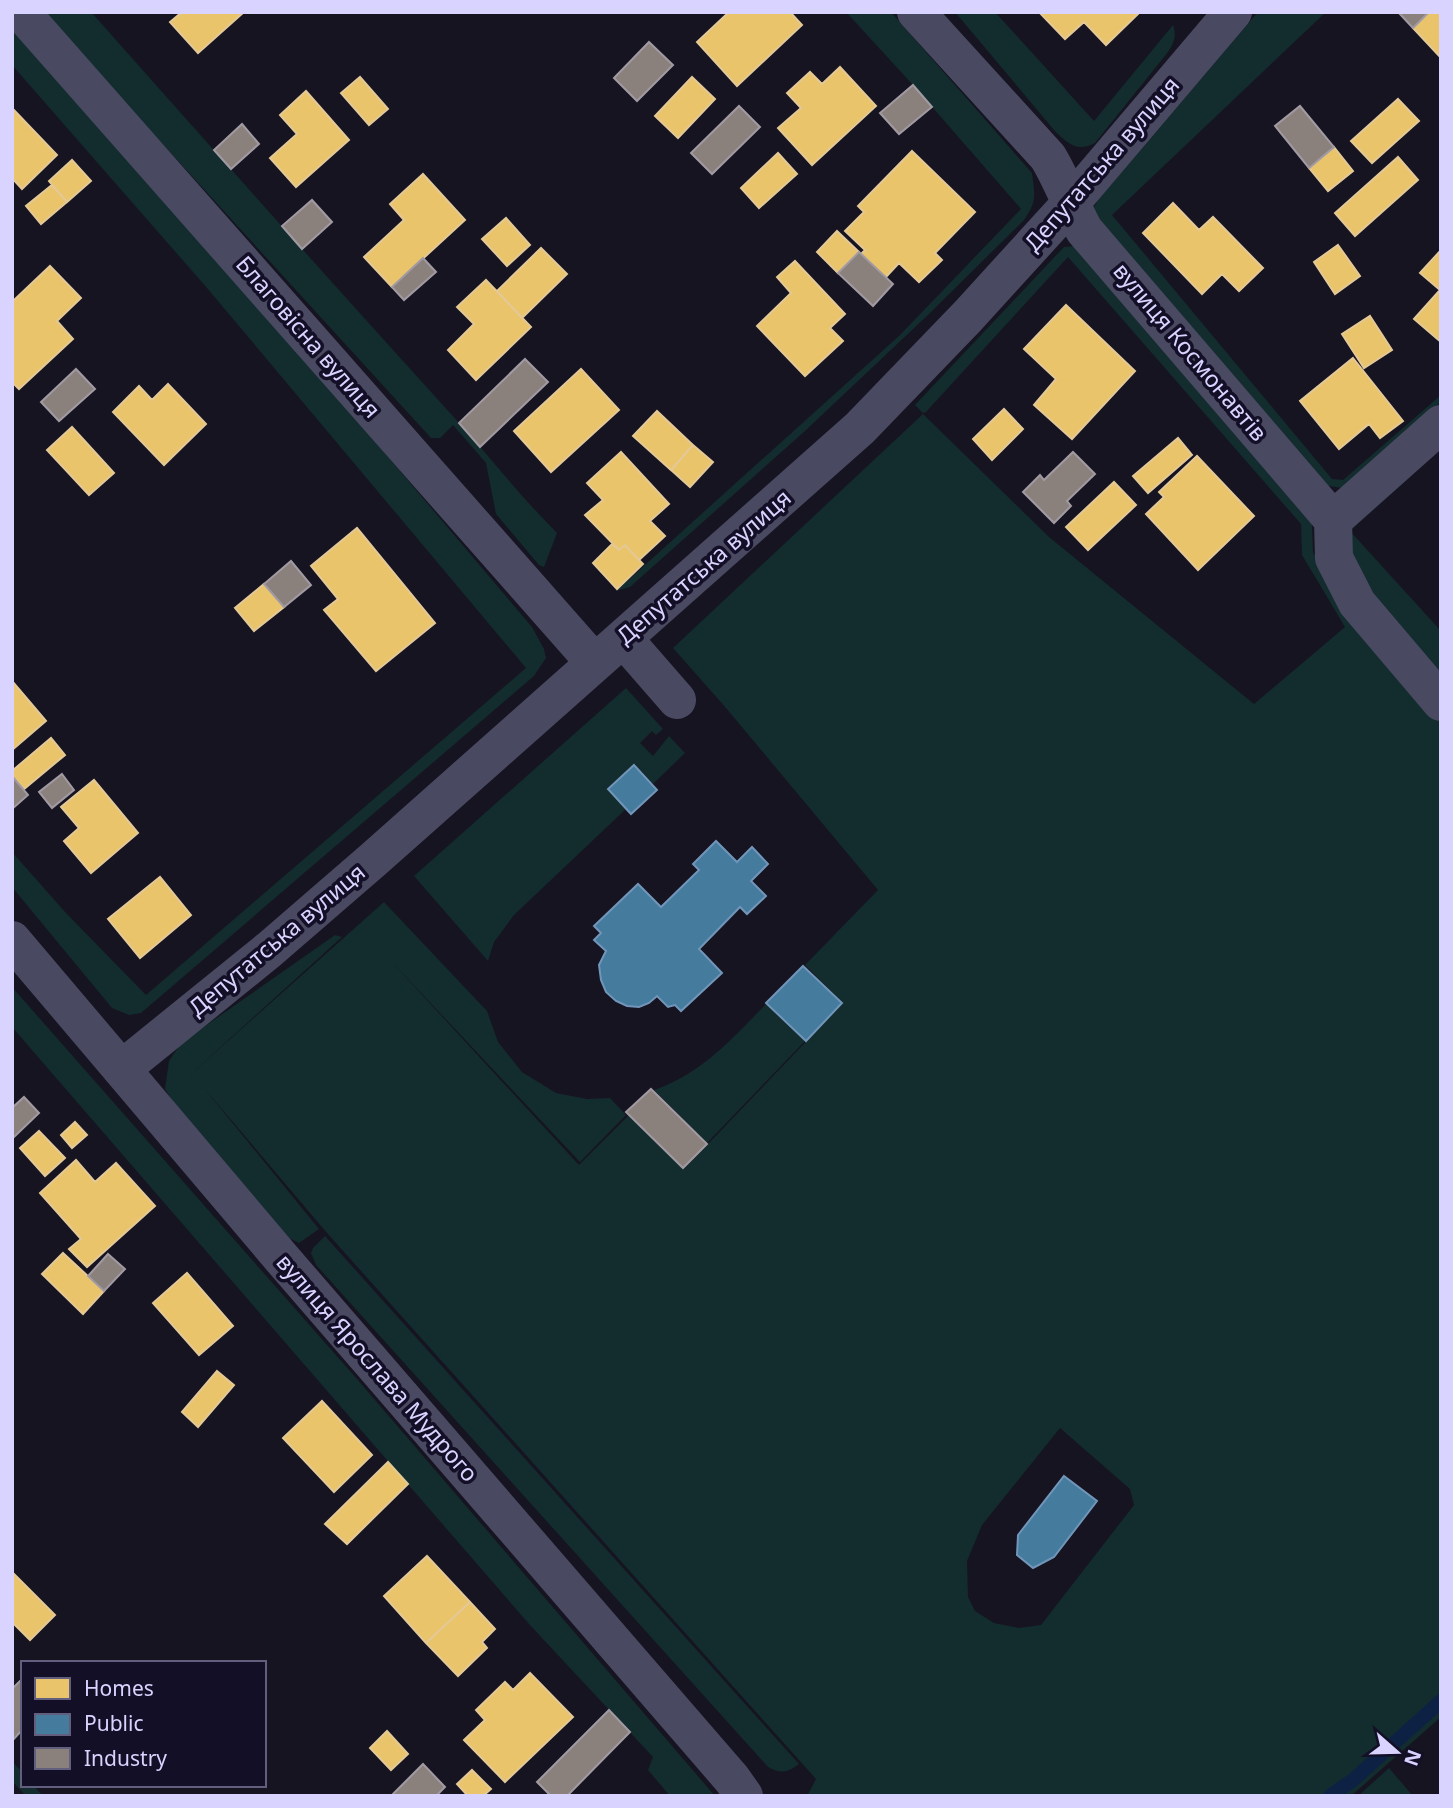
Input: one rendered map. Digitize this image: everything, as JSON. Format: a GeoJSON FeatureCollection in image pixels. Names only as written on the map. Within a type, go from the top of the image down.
{"type":"FeatureCollection","features":[{"type":"Feature","properties":{"kind":"street","name":"Благовісна вулиця"},"geometry":{"type":"LineString","coordinates":[[21,12],[609,651],[677,700]]}},
{"type":"Feature","properties":{"kind":"street","name":"вулиця Космонавтів"},"geometry":{"type":"LineString","coordinates":[[916,12],[1048,158],[1060,177],[1084,230],[1333,520]]}},
{"type":"Feature","properties":{"kind":"street","name":"Депутатська вулиця"},"geometry":{"type":"LineString","coordinates":[[123,1068],[270,949],[860,428],[968,316],[1070,204],[1233,12]]}},
{"type":"Feature","properties":{"kind":"street"},"geometry":{"type":"LineString","coordinates":[[1441,424],[1333,520],[1334,558],[1357,603],[1441,702]]}},
{"type":"Feature","properties":{"kind":"street","name":"вулиця Ярослава Мудрого"},"geometry":{"type":"LineString","coordinates":[[12,940],[293,1272],[744,1796]]}},
{"type":"Feature","properties":{"kind":"green space"},"geometry":{"type":"Polygon","coordinates":[[[42,12],[92,13],[557,533],[544,567],[539,565],[496,514],[486,463],[453,425],[440,438],[431,438],[42,12]]]}},
{"type":"Feature","properties":{"kind":"green space"},"geometry":{"type":"Polygon","coordinates":[[[846,12],[891,12],[1032,173],[1033,203],[1024,220],[805,431],[630,587],[616,591],[900,335],[1021,209],[846,12]]]}},
{"type":"Feature","properties":{"kind":"green space"},"geometry":{"type":"Polygon","coordinates":[[[955,12],[995,12],[1094,121],[1173,25],[1175,36],[1168,52],[1095,143],[1078,147],[1054,130],[955,12]]]}},
{"type":"Feature","properties":{"kind":"green space"},"geometry":{"type":"Polygon","coordinates":[[[1258,12],[1326,12],[1112,215],[1332,479],[1343,480],[1441,395],[1441,402],[1390,449],[1341,488],[1324,485],[1093,216],[1098,200],[1258,12]]]}},
{"type":"Feature","properties":{"kind":"green space"},"geometry":{"type":"Polygon","coordinates":[[[12,21],[230,270],[532,627],[546,658],[534,676],[141,1013],[129,1015],[112,1008],[12,887],[12,852],[66,913],[146,995],[526,668],[207,288],[12,65],[12,21]]]}},
{"type":"Feature","properties":{"kind":"green space"},"geometry":{"type":"Polygon","coordinates":[[[1075,246],[1312,524],[1313,552],[1354,619],[1441,724],[1441,1717],[1351,1796],[807,1796],[816,1779],[327,1233],[204,1088],[319,1229],[299,1243],[289,1238],[165,1089],[169,1061],[181,1043],[335,935],[342,937],[191,1074],[384,902],[487,1011],[498,1042],[522,1072],[556,1093],[587,1099],[610,1098],[626,1115],[580,1162],[391,961],[579,1165],[629,1115],[684,1169],[843,1003],[805,965],[878,890],[673,648],[923,414],[1049,537],[1254,704],[1345,627],[1302,555],[1301,524],[1068,257],[926,412],[923,413],[915,405],[1064,247],[1075,246]],[[1060,1428],[982,1525],[967,1561],[968,1597],[975,1611],[994,1623],[1019,1628],[1041,1625],[1134,1505],[1130,1489],[1060,1428]]]}},
{"type":"Feature","properties":{"kind":"green space"},"geometry":{"type":"Polygon","coordinates":[[[1441,449],[1350,531],[1441,631],[1441,683],[1372,602],[1341,526],[1441,449]]]}},
{"type":"Feature","properties":{"kind":"green space"},"geometry":{"type":"Polygon","coordinates":[[[626,688],[663,729],[656,735],[652,731],[640,743],[653,756],[669,736],[685,753],[653,784],[635,764],[607,789],[626,809],[514,915],[494,942],[488,961],[414,876],[626,688]]]}},
{"type":"Feature","properties":{"kind":"green space"},"geometry":{"type":"Polygon","coordinates":[[[12,987],[357,1379],[715,1796],[670,1796],[648,1770],[653,1757],[529,1624],[12,1027],[12,987]]]}},
{"type":"Feature","properties":{"kind":"green space"},"geometry":{"type":"Polygon","coordinates":[[[766,1004],[805,1041],[707,1143],[654,1090],[687,1075],[701,1065],[766,1004]]]}},
{"type":"Feature","properties":{"kind":"green space"},"geometry":{"type":"Polygon","coordinates":[[[325,1236],[799,1764],[784,1772],[768,1767],[316,1265],[311,1253],[325,1236]]]}},
{"type":"Feature","properties":{"kind":"green space"},"geometry":{"type":"Polygon","coordinates":[[[12,1761],[21,1771],[21,1787],[35,1787],[43,1796],[26,1796],[12,1781],[12,1761]]]}},
{"type":"Feature","properties":{"kind":"green space"},"geometry":{"type":"Polygon","coordinates":[[[1389,1768],[1413,1796],[1358,1796],[1389,1768]]]}},
{"type":"Feature","properties":{"kind":"building: Homes"},"geometry":{"type":"Polygon","coordinates":[[[182,12],[244,12],[198,53],[170,22],[182,12]]]}},
{"type":"Feature","properties":{"kind":"building: Homes"},"geometry":{"type":"Polygon","coordinates":[[[729,12],[790,12],[802,25],[737,86],[697,42],[729,12]]]}},
{"type":"Feature","properties":{"kind":"building: Homes"},"geometry":{"type":"Polygon","coordinates":[[[1039,12],[1140,12],[1106,45],[1084,22],[1065,39],[1039,12]]]}},
{"type":"Feature","properties":{"kind":"building: Homes"},"geometry":{"type":"Polygon","coordinates":[[[1429,12],[1441,12],[1441,58],[1413,28],[1429,12]]]}},
{"type":"Feature","properties":{"kind":"building: Homes"},"geometry":{"type":"Polygon","coordinates":[[[840,67],[876,106],[812,165],[778,128],[801,108],[787,93],[810,72],[822,84],[840,67]]]}},
{"type":"Feature","properties":{"kind":"building: Homes"},"geometry":{"type":"Polygon","coordinates":[[[360,77],[388,109],[369,125],[341,93],[360,77]]]}},
{"type":"Feature","properties":{"kind":"building: Homes"},"geometry":{"type":"Polygon","coordinates":[[[692,77],[715,99],[678,138],[655,116],[692,77]]]}},
{"type":"Feature","properties":{"kind":"building: Homes"},"geometry":{"type":"Polygon","coordinates":[[[306,91],[349,140],[296,187],[270,158],[297,134],[280,115],[306,91]]]}},
{"type":"Feature","properties":{"kind":"building: Homes"},"geometry":{"type":"Polygon","coordinates":[[[1398,99],[1419,121],[1372,163],[1351,141],[1398,99]]]}},
{"type":"Feature","properties":{"kind":"building: Homes"},"geometry":{"type":"Polygon","coordinates":[[[12,108],[57,155],[22,189],[12,178],[12,108]]]}},
{"type":"Feature","properties":{"kind":"building: Homes"},"geometry":{"type":"Polygon","coordinates":[[[1334,147],[1353,171],[1328,191],[1309,168],[1334,147]]]}},
{"type":"Feature","properties":{"kind":"building: Homes"},"geometry":{"type":"Polygon","coordinates":[[[912,151],[975,212],[935,253],[942,260],[919,282],[899,263],[885,278],[861,254],[865,250],[845,231],[864,212],[858,206],[912,151]]]}},
{"type":"Feature","properties":{"kind":"building: Homes"},"geometry":{"type":"Polygon","coordinates":[[[778,153],[797,174],[759,208],[741,188],[778,153]]]}},
{"type":"Feature","properties":{"kind":"building: Homes"},"geometry":{"type":"Polygon","coordinates":[[[1398,157],[1418,180],[1355,236],[1335,213],[1398,157]]]}},
{"type":"Feature","properties":{"kind":"building: Homes"},"geometry":{"type":"Polygon","coordinates":[[[72,160],[91,181],[67,202],[49,181],[72,160]]]}},
{"type":"Feature","properties":{"kind":"building: Homes"},"geometry":{"type":"Polygon","coordinates":[[[423,174],[465,220],[392,287],[364,257],[404,220],[390,204],[423,174]]]}},
{"type":"Feature","properties":{"kind":"building: Homes"},"geometry":{"type":"Polygon","coordinates":[[[52,185],[67,202],[41,224],[26,206],[52,185]]]}},
{"type":"Feature","properties":{"kind":"building: Homes"},"geometry":{"type":"Polygon","coordinates":[[[1173,203],[1199,230],[1213,217],[1263,268],[1239,291],[1222,274],[1202,294],[1143,233],[1173,203]]]}},
{"type":"Feature","properties":{"kind":"building: Homes"},"geometry":{"type":"Polygon","coordinates":[[[506,218],[530,245],[507,266],[482,239],[506,218]]]}},
{"type":"Feature","properties":{"kind":"building: Homes"},"geometry":{"type":"Polygon","coordinates":[[[837,231],[859,252],[838,273],[817,252],[837,231]]]}},
{"type":"Feature","properties":{"kind":"building: Homes"},"geometry":{"type":"Polygon","coordinates":[[[1338,245],[1360,276],[1335,294],[1314,262],[1338,245]]]}},
{"type":"Feature","properties":{"kind":"building: Homes"},"geometry":{"type":"Polygon","coordinates":[[[541,248],[567,274],[522,318],[497,291],[541,248]]]}},
{"type":"Feature","properties":{"kind":"building: Homes"},"geometry":{"type":"Polygon","coordinates":[[[1441,250],[1441,342],[1414,319],[1440,290],[1420,273],[1441,250]]]}},
{"type":"Feature","properties":{"kind":"building: Homes"},"geometry":{"type":"Polygon","coordinates":[[[795,261],[845,314],[830,328],[843,341],[805,376],[757,326],[791,293],[777,277],[795,261]]]}},
{"type":"Feature","properties":{"kind":"building: Homes"},"geometry":{"type":"Polygon","coordinates":[[[50,266],[81,298],[57,321],[73,339],[19,389],[12,382],[12,302],[50,266]]]}},
{"type":"Feature","properties":{"kind":"building: Homes"},"geometry":{"type":"Polygon","coordinates":[[[486,280],[531,327],[476,380],[448,350],[474,324],[457,307],[486,280]]]}},
{"type":"Feature","properties":{"kind":"building: Homes"},"geometry":{"type":"Polygon","coordinates":[[[1066,305],[1135,371],[1072,439],[1034,405],[1056,379],[1024,349],[1066,305]]]}},
{"type":"Feature","properties":{"kind":"building: Homes"},"geometry":{"type":"Polygon","coordinates":[[[1370,316],[1392,350],[1364,368],[1342,334],[1370,316]]]}},
{"type":"Feature","properties":{"kind":"building: Homes"},"geometry":{"type":"Polygon","coordinates":[[[1353,358],[1403,421],[1380,438],[1369,424],[1339,449],[1300,401],[1353,358]]]}},
{"type":"Feature","properties":{"kind":"building: Homes"},"geometry":{"type":"Polygon","coordinates":[[[581,369],[619,410],[551,472],[514,431],[581,369]]]}},
{"type":"Feature","properties":{"kind":"building: Homes"},"geometry":{"type":"Polygon","coordinates":[[[168,384],[206,424],[164,465],[113,412],[139,386],[152,400],[168,384]]]}},
{"type":"Feature","properties":{"kind":"building: Homes"},"geometry":{"type":"Polygon","coordinates":[[[1004,409],[1023,429],[992,460],[973,439],[1004,409]]]}},
{"type":"Feature","properties":{"kind":"building: Homes"},"geometry":{"type":"Polygon","coordinates":[[[657,411],[693,445],[671,470],[633,436],[657,411]]]}},
{"type":"Feature","properties":{"kind":"building: Homes"},"geometry":{"type":"Polygon","coordinates":[[[72,427],[114,473],[89,495],[47,450],[72,427]]]}},
{"type":"Feature","properties":{"kind":"building: Homes"},"geometry":{"type":"Polygon","coordinates":[[[1178,438],[1192,455],[1148,493],[1133,476],[1178,438]]]}},
{"type":"Feature","properties":{"kind":"building: Homes"},"geometry":{"type":"Polygon","coordinates":[[[693,445],[713,462],[690,487],[671,470],[693,445]]]}},
{"type":"Feature","properties":{"kind":"building: Homes"},"geometry":{"type":"Polygon","coordinates":[[[621,452],[669,504],[650,521],[665,536],[639,560],[625,545],[619,550],[585,515],[603,500],[587,483],[621,452]]]}},
{"type":"Feature","properties":{"kind":"building: Homes"},"geometry":{"type":"Polygon","coordinates":[[[1197,456],[1254,516],[1198,570],[1146,514],[1164,497],[1159,492],[1197,456]]]}},
{"type":"Feature","properties":{"kind":"building: Homes"},"geometry":{"type":"Polygon","coordinates":[[[1114,482],[1136,505],[1088,550],[1066,527],[1114,482]]]}},
{"type":"Feature","properties":{"kind":"building: Homes"},"geometry":{"type":"Polygon","coordinates":[[[357,528],[435,623],[376,671],[324,610],[338,599],[311,566],[357,528]]]}},
{"type":"Feature","properties":{"kind":"building: Homes"},"geometry":{"type":"Polygon","coordinates":[[[612,544],[619,550],[625,545],[643,564],[617,589],[593,563],[612,544]]]}},
{"type":"Feature","properties":{"kind":"building: Homes"},"geometry":{"type":"Polygon","coordinates":[[[264,584],[284,607],[254,631],[235,608],[264,584]]]}},
{"type":"Feature","properties":{"kind":"building: Homes"},"geometry":{"type":"Polygon","coordinates":[[[12,681],[46,721],[12,750],[12,681]]]}},
{"type":"Feature","properties":{"kind":"building: Homes"},"geometry":{"type":"Polygon","coordinates":[[[51,738],[65,755],[24,789],[12,776],[12,771],[51,738]]]}},
{"type":"Feature","properties":{"kind":"building: Homes"},"geometry":{"type":"Polygon","coordinates":[[[94,780],[138,833],[91,873],[64,841],[79,828],[61,807],[94,780]]]}},
{"type":"Feature","properties":{"kind":"building: Homes"},"geometry":{"type":"Polygon","coordinates":[[[160,877],[191,915],[140,958],[108,919],[160,877]]]}},
{"type":"Feature","properties":{"kind":"building: Homes"},"geometry":{"type":"Polygon","coordinates":[[[75,1122],[87,1135],[72,1148],[61,1135],[75,1122]]]}},
{"type":"Feature","properties":{"kind":"building: Homes"},"geometry":{"type":"Polygon","coordinates":[[[39,1131],[65,1158],[45,1176],[20,1148],[39,1131]]]}},
{"type":"Feature","properties":{"kind":"building: Homes"},"geometry":{"type":"Polygon","coordinates":[[[76,1160],[95,1182],[116,1163],[155,1206],[87,1267],[69,1249],[81,1239],[40,1193],[76,1160]]]}},
{"type":"Feature","properties":{"kind":"building: Homes"},"geometry":{"type":"Polygon","coordinates":[[[63,1253],[104,1291],[83,1314],[42,1274],[63,1253]]]}},
{"type":"Feature","properties":{"kind":"building: Homes"},"geometry":{"type":"Polygon","coordinates":[[[187,1273],[233,1326],[199,1355],[153,1303],[187,1273]]]}},
{"type":"Feature","properties":{"kind":"building: Homes"},"geometry":{"type":"Polygon","coordinates":[[[217,1371],[234,1385],[198,1427],[182,1412],[217,1371]]]}},
{"type":"Feature","properties":{"kind":"building: Homes"},"geometry":{"type":"Polygon","coordinates":[[[322,1401],[372,1455],[334,1492],[283,1438],[322,1401]]]}},
{"type":"Feature","properties":{"kind":"building: Homes"},"geometry":{"type":"Polygon","coordinates":[[[388,1462],[408,1484],[347,1544],[325,1524],[388,1462]]]}},
{"type":"Feature","properties":{"kind":"building: Homes"},"geometry":{"type":"Polygon","coordinates":[[[427,1556],[470,1602],[426,1643],[384,1596],[427,1556]]]}},
{"type":"Feature","properties":{"kind":"building: Homes"},"geometry":{"type":"Polygon","coordinates":[[[12,1572],[55,1615],[30,1640],[12,1622],[12,1572]]]}},
{"type":"Feature","properties":{"kind":"building: Homes"},"geometry":{"type":"Polygon","coordinates":[[[470,1602],[495,1629],[482,1642],[487,1648],[458,1676],[426,1643],[470,1602]]]}},
{"type":"Feature","properties":{"kind":"building: Homes"},"geometry":{"type":"Polygon","coordinates":[[[530,1673],[573,1717],[505,1782],[464,1740],[485,1720],[476,1710],[505,1682],[513,1690],[530,1673]]]}},
{"type":"Feature","properties":{"kind":"building: Homes"},"geometry":{"type":"Polygon","coordinates":[[[387,1731],[408,1754],[391,1770],[370,1748],[387,1731]]]}},
{"type":"Feature","properties":{"kind":"building: Homes"},"geometry":{"type":"Polygon","coordinates":[[[472,1770],[491,1789],[483,1796],[468,1796],[457,1784],[472,1770]]]}},
{"type":"Feature","properties":{"kind":"building: Public"},"geometry":{"type":"Polygon","coordinates":[[[634,765],[657,790],[631,814],[608,789],[634,765]]]}},
{"type":"Feature","properties":{"kind":"building: Public"},"geometry":{"type":"Polygon","coordinates":[[[716,841],[737,862],[752,847],[768,864],[751,881],[766,896],[747,914],[740,907],[699,949],[722,973],[681,1011],[675,1005],[668,1007],[657,996],[639,1007],[616,1001],[606,992],[601,980],[599,965],[606,951],[594,940],[601,933],[594,926],[638,884],[661,907],[699,870],[693,864],[716,841]]]}},
{"type":"Feature","properties":{"kind":"building: Public"},"geometry":{"type":"Polygon","coordinates":[[[803,966],[842,1003],[806,1041],[766,1003],[803,966]]]}},
{"type":"Feature","properties":{"kind":"building: Public"},"geometry":{"type":"Polygon","coordinates":[[[1064,1476],[1097,1501],[1054,1557],[1033,1568],[1017,1555],[1018,1535],[1064,1476]]]}},
{"type":"Feature","properties":{"kind":"building: Industry"},"geometry":{"type":"Polygon","coordinates":[[[1398,12],[1429,12],[1413,28],[1398,12]]]}},
{"type":"Feature","properties":{"kind":"building: Industry"},"geometry":{"type":"Polygon","coordinates":[[[649,42],[673,65],[637,101],[614,78],[649,42]]]}},
{"type":"Feature","properties":{"kind":"building: Industry"},"geometry":{"type":"Polygon","coordinates":[[[913,85],[932,107],[899,134],[880,113],[913,85]]]}},
{"type":"Feature","properties":{"kind":"building: Industry"},"geometry":{"type":"Polygon","coordinates":[[[739,106],[760,127],[712,174],[691,153],[739,106]]]}},
{"type":"Feature","properties":{"kind":"building: Industry"},"geometry":{"type":"Polygon","coordinates":[[[1300,106],[1334,147],[1309,168],[1275,126],[1300,106]]]}},
{"type":"Feature","properties":{"kind":"building: Industry"},"geometry":{"type":"Polygon","coordinates":[[[242,124],[259,144],[231,169],[214,150],[242,124]]]}},
{"type":"Feature","properties":{"kind":"building: Industry"},"geometry":{"type":"Polygon","coordinates":[[[312,200],[332,222],[302,249],[282,226],[312,200]]]}},
{"type":"Feature","properties":{"kind":"building: Industry"},"geometry":{"type":"Polygon","coordinates":[[[859,252],[893,284],[873,306],[838,273],[859,252]]]}},
{"type":"Feature","properties":{"kind":"building: Industry"},"geometry":{"type":"Polygon","coordinates":[[[423,258],[436,272],[404,300],[392,287],[423,258]]]}},
{"type":"Feature","properties":{"kind":"building: Industry"},"geometry":{"type":"Polygon","coordinates":[[[525,359],[548,382],[480,447],[459,423],[525,359]]]}},
{"type":"Feature","properties":{"kind":"building: Industry"},"geometry":{"type":"Polygon","coordinates":[[[76,369],[95,389],[59,421],[41,402],[76,369]]]}},
{"type":"Feature","properties":{"kind":"building: Industry"},"geometry":{"type":"Polygon","coordinates":[[[1073,452],[1095,474],[1067,501],[1071,506],[1054,523],[1023,492],[1040,475],[1044,480],[1073,452]]]}},
{"type":"Feature","properties":{"kind":"building: Industry"},"geometry":{"type":"Polygon","coordinates":[[[291,561],[311,585],[284,607],[264,584],[291,561]]]}},
{"type":"Feature","properties":{"kind":"building: Industry"},"geometry":{"type":"Polygon","coordinates":[[[62,774],[74,790],[52,808],[39,792],[62,774]]]}},
{"type":"Feature","properties":{"kind":"building: Industry"},"geometry":{"type":"Polygon","coordinates":[[[12,776],[28,795],[12,809],[12,776]]]}},
{"type":"Feature","properties":{"kind":"building: Industry"},"geometry":{"type":"Polygon","coordinates":[[[651,1089],[707,1144],[683,1168],[626,1112],[651,1089]]]}},
{"type":"Feature","properties":{"kind":"building: Industry"},"geometry":{"type":"Polygon","coordinates":[[[24,1097],[39,1113],[12,1139],[12,1108],[24,1097]]]}},
{"type":"Feature","properties":{"kind":"building: Industry"},"geometry":{"type":"Polygon","coordinates":[[[108,1254],[125,1269],[104,1291],[88,1276],[108,1254]]]}},
{"type":"Feature","properties":{"kind":"building: Industry"},"geometry":{"type":"Polygon","coordinates":[[[21,1680],[21,1731],[12,1741],[12,1689],[21,1680]]]}},
{"type":"Feature","properties":{"kind":"building: Industry"},"geometry":{"type":"Polygon","coordinates":[[[609,1710],[630,1732],[567,1796],[551,1796],[537,1782],[609,1710]]]}},
{"type":"Feature","properties":{"kind":"building: Industry"},"geometry":{"type":"Polygon","coordinates":[[[423,1764],[445,1787],[436,1796],[391,1796],[423,1764]]]}},
{"type":"Feature","properties":{"kind":"waterway"},"geometry":{"type":"LineString","coordinates":[[1330,1796],[1353,1780],[1441,1701]]}}]}
